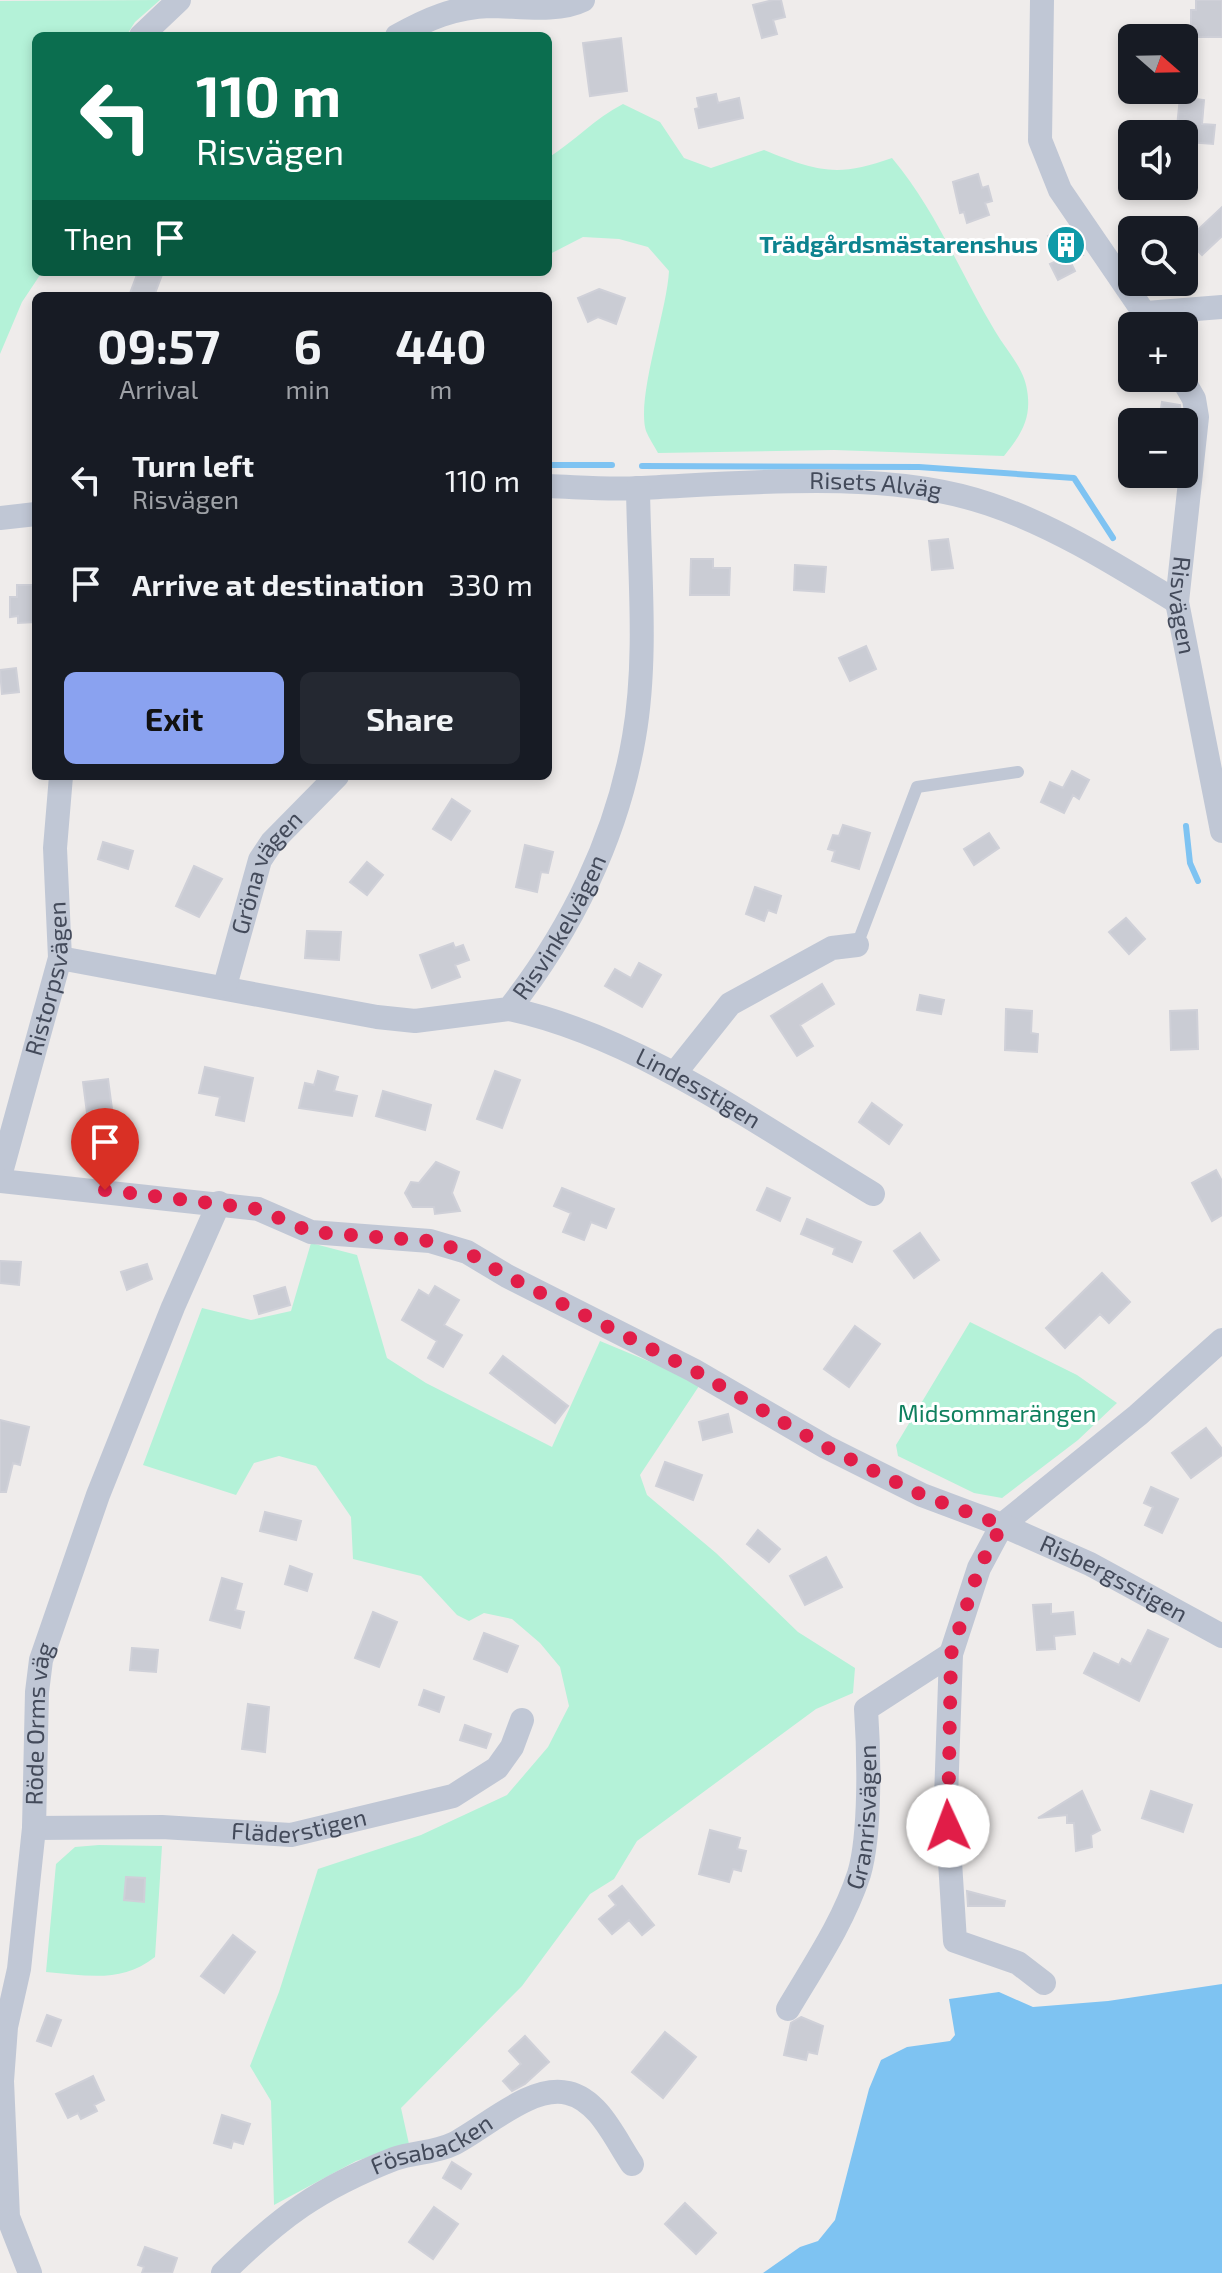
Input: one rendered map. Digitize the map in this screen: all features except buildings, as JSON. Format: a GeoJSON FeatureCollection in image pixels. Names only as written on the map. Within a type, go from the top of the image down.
{"type":"FeatureCollection","features":[{"type":"Feature","properties":{"kind":"street"},"geometry":{"type":"LineString","coordinates":[[145,32],[179,0]]}},
{"type":"Feature","properties":{"kind":"street"},"geometry":{"type":"LineString","coordinates":[[404,32],[432,16],[491,6],[514,8],[583,0]]}},
{"type":"Feature","properties":{"kind":"street"},"geometry":{"type":"LineString","coordinates":[[1042,0],[1040,140],[1060,190],[1144,312]]}},
{"type":"Feature","properties":{"kind":"street"},"geometry":{"type":"LineString","coordinates":[[1194,312],[1222,307]]}},
{"type":"Feature","properties":{"kind":"street","name":"Risvägen"},"geometry":{"type":"LineString","coordinates":[[1190,392],[1197,417],[1177,602],[1222,831]]}},
{"type":"Feature","properties":{"kind":"street","name":"Risets Alväg"},"geometry":{"type":"LineString","coordinates":[[552,486],[638,488],[867,484],[951,493],[1020,515],[1177,602]]}},
{"type":"Feature","properties":{"kind":"street","name":"Risvinkelvägen"},"geometry":{"type":"LineString","coordinates":[[60,958],[225,986],[377,1017],[415,1021],[509,1009],[542,968],[569,920],[596,866],[623,790],[635,734],[640,667],[638,488]]}},
{"type":"Feature","properties":{"kind":"street"},"geometry":{"type":"LineString","coordinates":[[0,518],[32,514]]}},
{"type":"Feature","properties":{"kind":"street","name":"Ristorpsvägen"},"geometry":{"type":"LineString","coordinates":[[0,1178],[60,958],[55,848],[61,780]]}},
{"type":"Feature","properties":{"kind":"street","name":"Gröna vägen"},"geometry":{"type":"LineString","coordinates":[[225,986],[260,860],[272,842],[333,780]]}},
{"type":"Feature","properties":{"kind":"street"},"geometry":{"type":"LineString","coordinates":[[675,1073],[730,1004],[832,948],[857,945]]}},
{"type":"Feature","properties":{"kind":"street","name":"Lindesstigen"},"geometry":{"type":"LineString","coordinates":[[509,1009],[541,1016],[675,1073],[873,1194]]}},
{"type":"Feature","properties":{"kind":"street"},"geometry":{"type":"LineString","coordinates":[[0,1178],[258,1209],[311,1232],[430,1241],[467,1252],[507,1276],[693,1370],[826,1447],[922,1495],[1002,1525]]}},
{"type":"Feature","properties":{"kind":"street","name":"Röde Orms väg"},"geometry":{"type":"LineString","coordinates":[[30,2273],[8,2217],[2,2081],[3,2027],[19,1969],[34,1828],[37,1692],[41,1660],[98,1495],[173,1307],[219,1203]]}},
{"type":"Feature","properties":{"kind":"street"},"geometry":{"type":"LineString","coordinates":[[1044,1983],[1018,1963],[955,1941],[946,1798],[951,1654],[979,1568],[1002,1525],[1138,1415],[1222,1340]]}},
{"type":"Feature","properties":{"kind":"street","name":"Risbergsstigen"},"geometry":{"type":"LineString","coordinates":[[1002,1525],[1090,1564],[1222,1636]]}},
{"type":"Feature","properties":{"kind":"street","name":"Granrisvägen"},"geometry":{"type":"LineString","coordinates":[[788,2009],[845,1912],[860,1870],[865,1812],[866,1709],[951,1654]]}},
{"type":"Feature","properties":{"kind":"street","name":"Fläderstigen"},"geometry":{"type":"LineString","coordinates":[[34,1828],[162,1827],[291,1835],[453,1796],[497,1768],[512,1747],[522,1720]]}},
{"type":"Feature","properties":{"kind":"street","name":"Fösabacken"},"geometry":{"type":"LineString","coordinates":[[223,2273],[290,2210],[341,2180],[399,2157],[452,2145],[517,2104],[558,2090],[592,2104],[632,2164]]}},
{"type":"Feature","properties":{"kind":"lane"},"geometry":{"type":"LineString","coordinates":[[857,945],[917,787],[1018,772]]}},
{"type":"Feature","properties":{"kind":"green space"},"geometry":{"type":"Polygon","coordinates":[[[160,0],[135,22],[129,32],[32,32],[32,276],[39,276],[22,302],[0,354],[0,1],[160,0]]]}},
{"type":"Feature","properties":{"kind":"green space"},"geometry":{"type":"Polygon","coordinates":[[[623,104],[660,122],[684,158],[711,168],[764,150],[813,167],[841,170],[892,158],[935,220],[1025,382],[1028,400],[1026,418],[1004,456],[834,450],[658,453],[646,431],[645,398],[669,271],[648,247],[619,239],[583,237],[552,253],[552,155],[623,104]]]}},
{"type":"Feature","properties":{"kind":"green space"},"geometry":{"type":"Polygon","coordinates":[[[311,1243],[357,1255],[387,1358],[426,1383],[552,1447],[600,1341],[701,1383],[640,1475],[647,1495],[716,1553],[798,1632],[855,1668],[853,1693],[816,1709],[637,1841],[614,1879],[590,1894],[522,1986],[401,2108],[409,2144],[356,2161],[274,2205],[271,2101],[250,2066],[279,1992],[318,1869],[421,1835],[507,1795],[548,1747],[569,1706],[560,1667],[540,1643],[512,1619],[484,1613],[469,1621],[457,1615],[421,1576],[353,1559],[351,1517],[316,1466],[279,1456],[254,1463],[236,1495],[143,1465],[202,1308],[251,1320],[291,1311],[311,1243]]]}},
{"type":"Feature","properties":{"kind":"green space","name":"Midsommarängen"},"geometry":{"type":"Polygon","coordinates":[[[970,1322],[1077,1375],[1117,1403],[1078,1440],[1002,1498],[974,1493],[898,1456],[896,1445],[970,1322]]]}},
{"type":"Feature","properties":{"kind":"green space"},"geometry":{"type":"Polygon","coordinates":[[[162,1846],[155,1957],[129,1971],[103,1976],[46,1972],[56,1864],[75,1847],[162,1846]]]}},
{"type":"Feature","properties":{"kind":"water"},"geometry":{"type":"Polygon","coordinates":[[[1222,1984],[1222,2273],[763,2273],[800,2247],[818,2241],[835,2220],[869,2089],[881,2060],[907,2047],[950,2041],[955,2035],[949,1999],[999,1992],[1033,2007],[1108,2001],[1222,1984]]]}},
{"type":"Feature","properties":{"kind":"waterway"},"geometry":{"type":"LineString","coordinates":[[552,465],[612,465]]}},
{"type":"Feature","properties":{"kind":"waterway"},"geometry":{"type":"LineString","coordinates":[[642,466],[919,467],[1074,478],[1113,538]]}},
{"type":"Feature","properties":{"kind":"waterway"},"geometry":{"type":"LineString","coordinates":[[1186,826],[1190,863],[1198,881]]}},
{"type":"Feature","properties":{"kind":"place","name":"Trädgårdsmästarenshus"},"geometry":{"type":"Point","coordinates":[1066,245]}},
{"type":"Feature","properties":{"kind":"route"},"geometry":{"type":"LineString","coordinates":[[105,1190],[258,1209],[311,1232],[430,1241],[467,1252],[507,1276],[693,1370],[826,1447],[922,1495],[1002,1525],[979,1568],[951,1654],[946,1798],[948,1826]]}}]}
